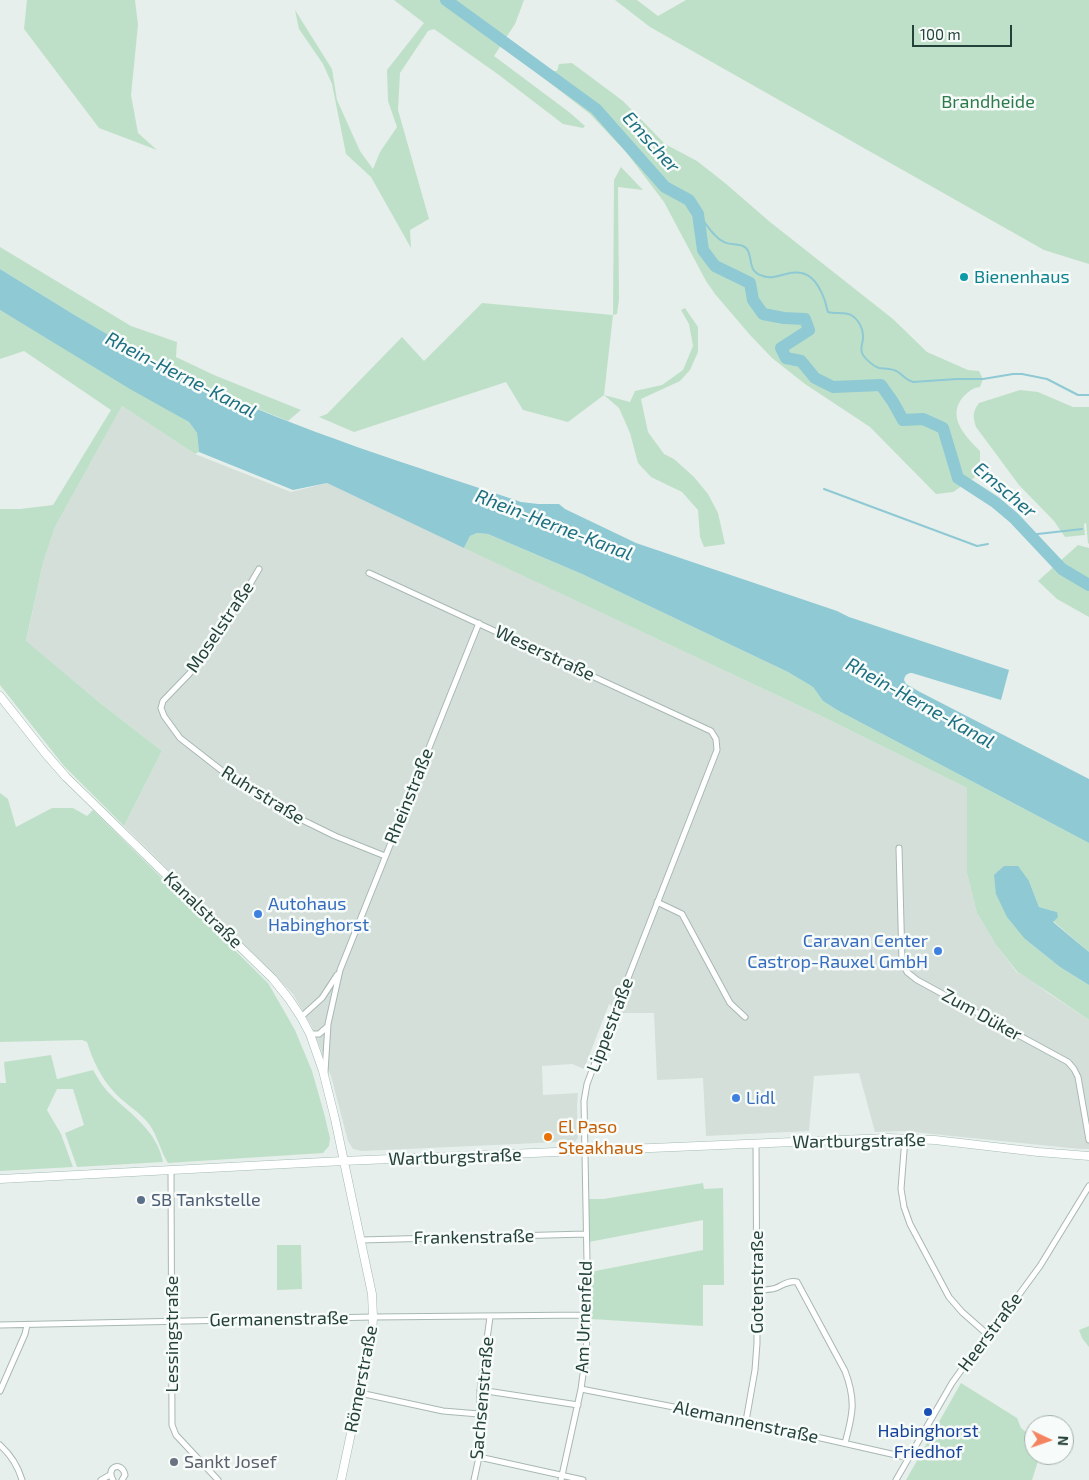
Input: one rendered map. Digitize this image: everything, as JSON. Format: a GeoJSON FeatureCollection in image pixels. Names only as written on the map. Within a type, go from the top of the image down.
{"type":"FeatureCollection","features":[{"type":"Feature","properties":{"kind":"main road","name":"Kanalstraße"},"geometry":{"type":"LineString","coordinates":[[0,696],[66,777],[273,979],[286,995],[310,1034],[325,1078],[343,1161]]}},
{"type":"Feature","properties":{"kind":"main road","name":"Wartburgstraße"},"geometry":{"type":"LineString","coordinates":[[0,1179],[343,1161],[905,1138],[1089,1156]]}},
{"type":"Feature","properties":{"kind":"main road","name":"Römerstraße"},"geometry":{"type":"LineString","coordinates":[[341,1480],[372,1335],[373,1317],[372,1294],[343,1161]]}},
{"type":"Feature","properties":{"kind":"street","name":"Moselstraße"},"geometry":{"type":"LineString","coordinates":[[161,708],[163,701],[189,674],[207,651],[259,569]]}},
{"type":"Feature","properties":{"kind":"street","name":"Weserstraße"},"geometry":{"type":"LineString","coordinates":[[369,573],[710,731],[716,739]]}},
{"type":"Feature","properties":{"kind":"street","name":"Rheinstraße"},"geometry":{"type":"LineString","coordinates":[[325,1078],[328,1024],[340,970],[479,623]]}},
{"type":"Feature","properties":{"kind":"street","name":"Ruhrstraße"},"geometry":{"type":"LineString","coordinates":[[161,708],[164,716],[180,738],[236,780],[282,810],[311,825],[386,856]]}},
{"type":"Feature","properties":{"kind":"street","name":"Lippestraße"},"geometry":{"type":"LineString","coordinates":[[585,1151],[584,1101],[587,1084],[717,750],[716,739]]}},
{"type":"Feature","properties":{"kind":"street","name":"Zum Düker"},"geometry":{"type":"LineString","coordinates":[[899,848],[902,961],[908,972],[917,980],[1068,1062],[1078,1077],[1089,1140]]}},
{"type":"Feature","properties":{"kind":"street"},"geometry":{"type":"LineString","coordinates":[[657,902],[682,914],[730,1003],[745,1017]]}},
{"type":"Feature","properties":{"kind":"street","name":"Rheinstraße"},"geometry":{"type":"LineString","coordinates":[[301,1017],[322,998],[340,970]]}},
{"type":"Feature","properties":{"kind":"street"},"geometry":{"type":"LineString","coordinates":[[310,1034],[319,1034],[328,1024]]}},
{"type":"Feature","properties":{"kind":"street"},"geometry":{"type":"LineString","coordinates":[[905,1138],[901,1189],[904,1207],[910,1224],[949,1297],[962,1312],[987,1334]]}},
{"type":"Feature","properties":{"kind":"street","name":"Gotenstraße"},"geometry":{"type":"LineString","coordinates":[[746,1421],[755,1370],[757,1343],[756,1143]]}},
{"type":"Feature","properties":{"kind":"street","name":"Am Urnenfeld"},"geometry":{"type":"LineString","coordinates":[[562,1478],[581,1389],[588,1315],[585,1151]]}},
{"type":"Feature","properties":{"kind":"street","name":"Lessingstraße"},"geometry":{"type":"LineString","coordinates":[[171,1171],[172,1425],[176,1435],[218,1480]]}},
{"type":"Feature","properties":{"kind":"street","name":"Heerstraße"},"geometry":{"type":"LineString","coordinates":[[896,1480],[952,1383],[1040,1266],[1089,1186]]}},
{"type":"Feature","properties":{"kind":"street","name":"Frankenstraße"},"geometry":{"type":"LineString","coordinates":[[361,1240],[586,1234]]}},
{"type":"Feature","properties":{"kind":"street"},"geometry":{"type":"LineString","coordinates":[[758,1290],[776,1288],[791,1281],[797,1282],[845,1371],[850,1385],[853,1400],[852,1418],[845,1443]]}},
{"type":"Feature","properties":{"kind":"street","name":"Germanenstraße"},"geometry":{"type":"LineString","coordinates":[[0,1325],[373,1317],[588,1315]]}},
{"type":"Feature","properties":{"kind":"street","name":"Sachsenstraße"},"geometry":{"type":"LineString","coordinates":[[474,1480],[478,1457],[480,1390],[490,1317]]}},
{"type":"Feature","properties":{"kind":"street"},"geometry":{"type":"LineString","coordinates":[[0,1391],[26,1334],[27,1325]]}},
{"type":"Feature","properties":{"kind":"street","name":"Alemannenstraße"},"geometry":{"type":"LineString","coordinates":[[581,1389],[746,1421],[909,1458]]}},
{"type":"Feature","properties":{"kind":"street"},"geometry":{"type":"LineString","coordinates":[[480,1390],[578,1405]]}},
{"type":"Feature","properties":{"kind":"street"},"geometry":{"type":"LineString","coordinates":[[360,1393],[443,1411],[479,1414]]}},
{"type":"Feature","properties":{"kind":"street"},"geometry":{"type":"LineString","coordinates":[[0,1445],[13,1459],[22,1480]]}},
{"type":"Feature","properties":{"kind":"street"},"geometry":{"type":"LineString","coordinates":[[478,1457],[562,1478],[583,1480]]}},
{"type":"Feature","properties":{"kind":"street"},"geometry":{"type":"LineString","coordinates":[[101,1480],[112,1478],[111,1471],[113,1468],[121,1467],[125,1475],[122,1480]]}},
{"type":"Feature","properties":{"kind":"shaded area"},"geometry":{"type":"Polygon","coordinates":[[[122,406],[195,454],[291,492],[327,483],[819,715],[967,788],[967,873],[977,913],[996,945],[1018,974],[1020,973],[1027,977],[1089,1020],[1089,1149],[903,1131],[875,1132],[859,1073],[814,1076],[809,1131],[706,1136],[703,1078],[657,1080],[654,1013],[622,1013],[609,1004],[584,1069],[572,1064],[542,1066],[543,1095],[578,1093],[578,1138],[574,1143],[561,1144],[560,1142],[362,1151],[353,1149],[348,1141],[331,1076],[312,1027],[293,994],[124,826],[162,751],[26,642],[43,563],[55,527],[122,406]]]}},
{"type":"Feature","properties":{"kind":"green space"},"geometry":{"type":"Polygon","coordinates":[[[27,0],[135,0],[138,25],[131,95],[138,133],[157,150],[99,128],[24,29],[27,0]]]}},
{"type":"Feature","properties":{"kind":"green space"},"geometry":{"type":"Polygon","coordinates":[[[394,0],[524,0],[515,24],[494,56],[585,126],[583,128],[563,124],[499,75],[434,29],[428,31],[400,73],[398,110],[429,219],[410,230],[411,248],[371,177],[346,154],[332,84],[323,64],[299,29],[295,10],[332,69],[337,100],[360,151],[373,169],[380,152],[397,127],[388,101],[387,70],[424,23],[394,0]]]}},
{"type":"Feature","properties":{"kind":"green space","name":"Brandheide"},"geometry":{"type":"Polygon","coordinates":[[[615,0],[637,0],[658,16],[686,0],[1089,0],[1089,264],[1044,250],[650,27],[615,0]]]}},
{"type":"Feature","properties":{"kind":"green space"},"geometry":{"type":"Polygon","coordinates":[[[572,63],[623,101],[665,144],[697,161],[770,222],[893,319],[927,352],[968,370],[979,371],[983,379],[980,387],[972,389],[963,397],[958,404],[957,412],[957,419],[964,433],[980,451],[980,467],[974,478],[953,492],[936,494],[870,427],[805,384],[772,358],[715,294],[706,281],[664,202],[626,152],[590,114],[541,76],[549,71],[557,71],[559,64],[572,63]]]}},
{"type":"Feature","properties":{"kind":"green space"},"geometry":{"type":"Polygon","coordinates":[[[621,167],[643,190],[618,187],[619,299],[617,314],[613,315],[614,180],[621,167]]]}},
{"type":"Feature","properties":{"kind":"green space"},"geometry":{"type":"Polygon","coordinates":[[[0,247],[131,326],[177,342],[176,357],[214,375],[301,410],[288,421],[233,398],[145,356],[0,269],[0,247]]]}},
{"type":"Feature","properties":{"kind":"green space"},"geometry":{"type":"Polygon","coordinates":[[[482,303],[613,315],[604,395],[568,422],[523,410],[506,382],[354,432],[319,417],[327,414],[402,337],[424,361],[482,303]]]}},
{"type":"Feature","properties":{"kind":"green space"},"geometry":{"type":"Polygon","coordinates":[[[685,308],[698,327],[698,352],[690,370],[680,381],[641,399],[648,432],[664,454],[674,459],[694,477],[708,494],[718,513],[725,544],[704,547],[700,537],[698,510],[682,492],[651,477],[638,463],[630,433],[619,408],[604,395],[630,402],[635,391],[662,385],[683,370],[693,346],[689,324],[681,310],[685,308]]]}},
{"type":"Feature","properties":{"kind":"green space"},"geometry":{"type":"Polygon","coordinates":[[[0,310],[189,422],[197,433],[199,452],[195,454],[122,406],[55,527],[43,563],[26,641],[99,702],[162,751],[124,826],[64,766],[0,685],[0,509],[20,509],[53,505],[111,410],[24,351],[0,359],[0,310]]]}},
{"type":"Feature","properties":{"kind":"green space"},"geometry":{"type":"Polygon","coordinates":[[[1020,390],[1038,392],[1073,407],[1089,407],[1089,544],[1086,523],[1084,524],[1085,535],[1065,537],[1054,521],[1019,485],[976,427],[974,415],[979,403],[1020,390]]]}},
{"type":"Feature","properties":{"kind":"green space"},"geometry":{"type":"Polygon","coordinates":[[[477,533],[488,534],[582,574],[788,672],[813,687],[823,701],[837,710],[1089,843],[1089,952],[1053,921],[1057,912],[1039,907],[1029,881],[1025,939],[1060,967],[1089,985],[1089,1020],[1019,974],[996,945],[977,913],[967,873],[967,788],[819,715],[464,548],[470,536],[477,533]]]}},
{"type":"Feature","properties":{"kind":"green space"},"geometry":{"type":"Polygon","coordinates":[[[1078,545],[1089,548],[1089,617],[1057,599],[1038,581],[1078,545]]]}},
{"type":"Feature","properties":{"kind":"green space"},"geometry":{"type":"Polygon","coordinates":[[[0,793],[8,799],[16,827],[52,808],[73,808],[87,816],[93,810],[268,983],[295,1030],[312,1071],[330,1138],[329,1146],[323,1153],[168,1163],[149,1124],[110,1087],[95,1063],[87,1042],[82,1040],[0,1042],[0,793]]]}},
{"type":"Feature","properties":{"kind":"green space"},"geometry":{"type":"Polygon","coordinates":[[[51,1055],[57,1079],[93,1070],[107,1090],[149,1132],[160,1151],[163,1162],[77,1167],[65,1133],[84,1125],[73,1089],[57,1089],[47,1110],[61,1134],[73,1167],[0,1171],[0,1083],[6,1083],[4,1062],[51,1055]]]}},
{"type":"Feature","properties":{"kind":"green space"},"geometry":{"type":"Polygon","coordinates":[[[703,1183],[704,1189],[723,1188],[724,1285],[703,1285],[703,1326],[591,1319],[590,1272],[703,1250],[703,1220],[589,1242],[588,1199],[603,1199],[703,1183]]]}},
{"type":"Feature","properties":{"kind":"green space"},"geometry":{"type":"Polygon","coordinates":[[[277,1245],[301,1245],[302,1289],[277,1290],[277,1245]]]}},
{"type":"Feature","properties":{"kind":"green space"},"geometry":{"type":"Polygon","coordinates":[[[1089,1326],[1089,1347],[1079,1330],[1089,1326]]]}},
{"type":"Feature","properties":{"kind":"green space"},"geometry":{"type":"Polygon","coordinates":[[[961,1383],[1017,1418],[1024,1431],[1024,1465],[1037,1465],[1032,1480],[906,1480],[961,1383]]]}},
{"type":"Feature","properties":{"kind":"water","name":"Rhein-Herne-Kanal"},"geometry":{"type":"Polygon","coordinates":[[[0,269],[97,328],[172,370],[276,417],[357,447],[521,502],[559,504],[565,509],[636,543],[1009,670],[1001,700],[912,673],[906,675],[904,680],[906,684],[920,692],[1089,779],[1089,843],[837,710],[823,701],[813,687],[788,672],[582,574],[488,534],[477,533],[470,536],[464,548],[327,483],[293,490],[199,452],[197,433],[189,422],[130,389],[0,310],[0,269]]]}},
{"type":"Feature","properties":{"kind":"water"},"geometry":{"type":"Polygon","coordinates":[[[1004,866],[1018,866],[1029,881],[1039,907],[1057,912],[1058,917],[1053,922],[1089,952],[1089,985],[1060,967],[1025,939],[1007,917],[996,894],[994,875],[1004,866]]]}},
{"type":"Feature","properties":{"kind":"waterway","name":"Emscher"},"geometry":{"type":"LineString","coordinates":[[446,0],[596,109],[665,187],[689,200],[698,214],[703,250],[715,266],[750,283],[753,300],[763,314],[805,319],[809,330],[781,348],[786,358],[801,361],[815,378],[833,387],[881,385],[903,420],[923,419],[943,428],[958,478],[995,502],[1014,518],[1062,569],[1089,585]]}},
{"type":"Feature","properties":{"kind":"waterway"},"geometry":{"type":"LineString","coordinates":[[698,214],[720,240],[746,248],[750,255],[752,267],[758,274],[772,277],[800,273],[811,278],[819,288],[828,312],[848,314],[858,322],[863,335],[862,353],[872,364],[879,368],[896,371],[913,382],[983,379],[1022,374],[1047,379],[1078,395],[1089,395]]}},
{"type":"Feature","properties":{"kind":"waterway"},"geometry":{"type":"LineString","coordinates":[[824,489],[977,546],[988,544]]}},
{"type":"Feature","properties":{"kind":"waterway"},"geometry":{"type":"LineString","coordinates":[[1029,535],[1082,529]]}},
{"type":"Feature","properties":{"kind":"place","name":"Bienenhaus"},"geometry":{"type":"Point","coordinates":[964,277]}},
{"type":"Feature","properties":{"kind":"place","name":"Autohaus Habinghorst"},"geometry":{"type":"Point","coordinates":[258,914]}},
{"type":"Feature","properties":{"kind":"place","name":"Caravan Center Castrop-Rauxel GmbH"},"geometry":{"type":"Point","coordinates":[938,951]}},
{"type":"Feature","properties":{"kind":"place","name":"Lidl"},"geometry":{"type":"Point","coordinates":[736,1098]}},
{"type":"Feature","properties":{"kind":"place","name":"El Paso Steakhaus"},"geometry":{"type":"Point","coordinates":[548,1137]}},
{"type":"Feature","properties":{"kind":"place","name":"SB Tankstelle"},"geometry":{"type":"Point","coordinates":[141,1200]}},
{"type":"Feature","properties":{"kind":"place","name":"Habinghorst Friedhof"},"geometry":{"type":"Point","coordinates":[928,1412]}},
{"type":"Feature","properties":{"kind":"place","name":"Sankt Josef"},"geometry":{"type":"Point","coordinates":[174,1462]}}]}
